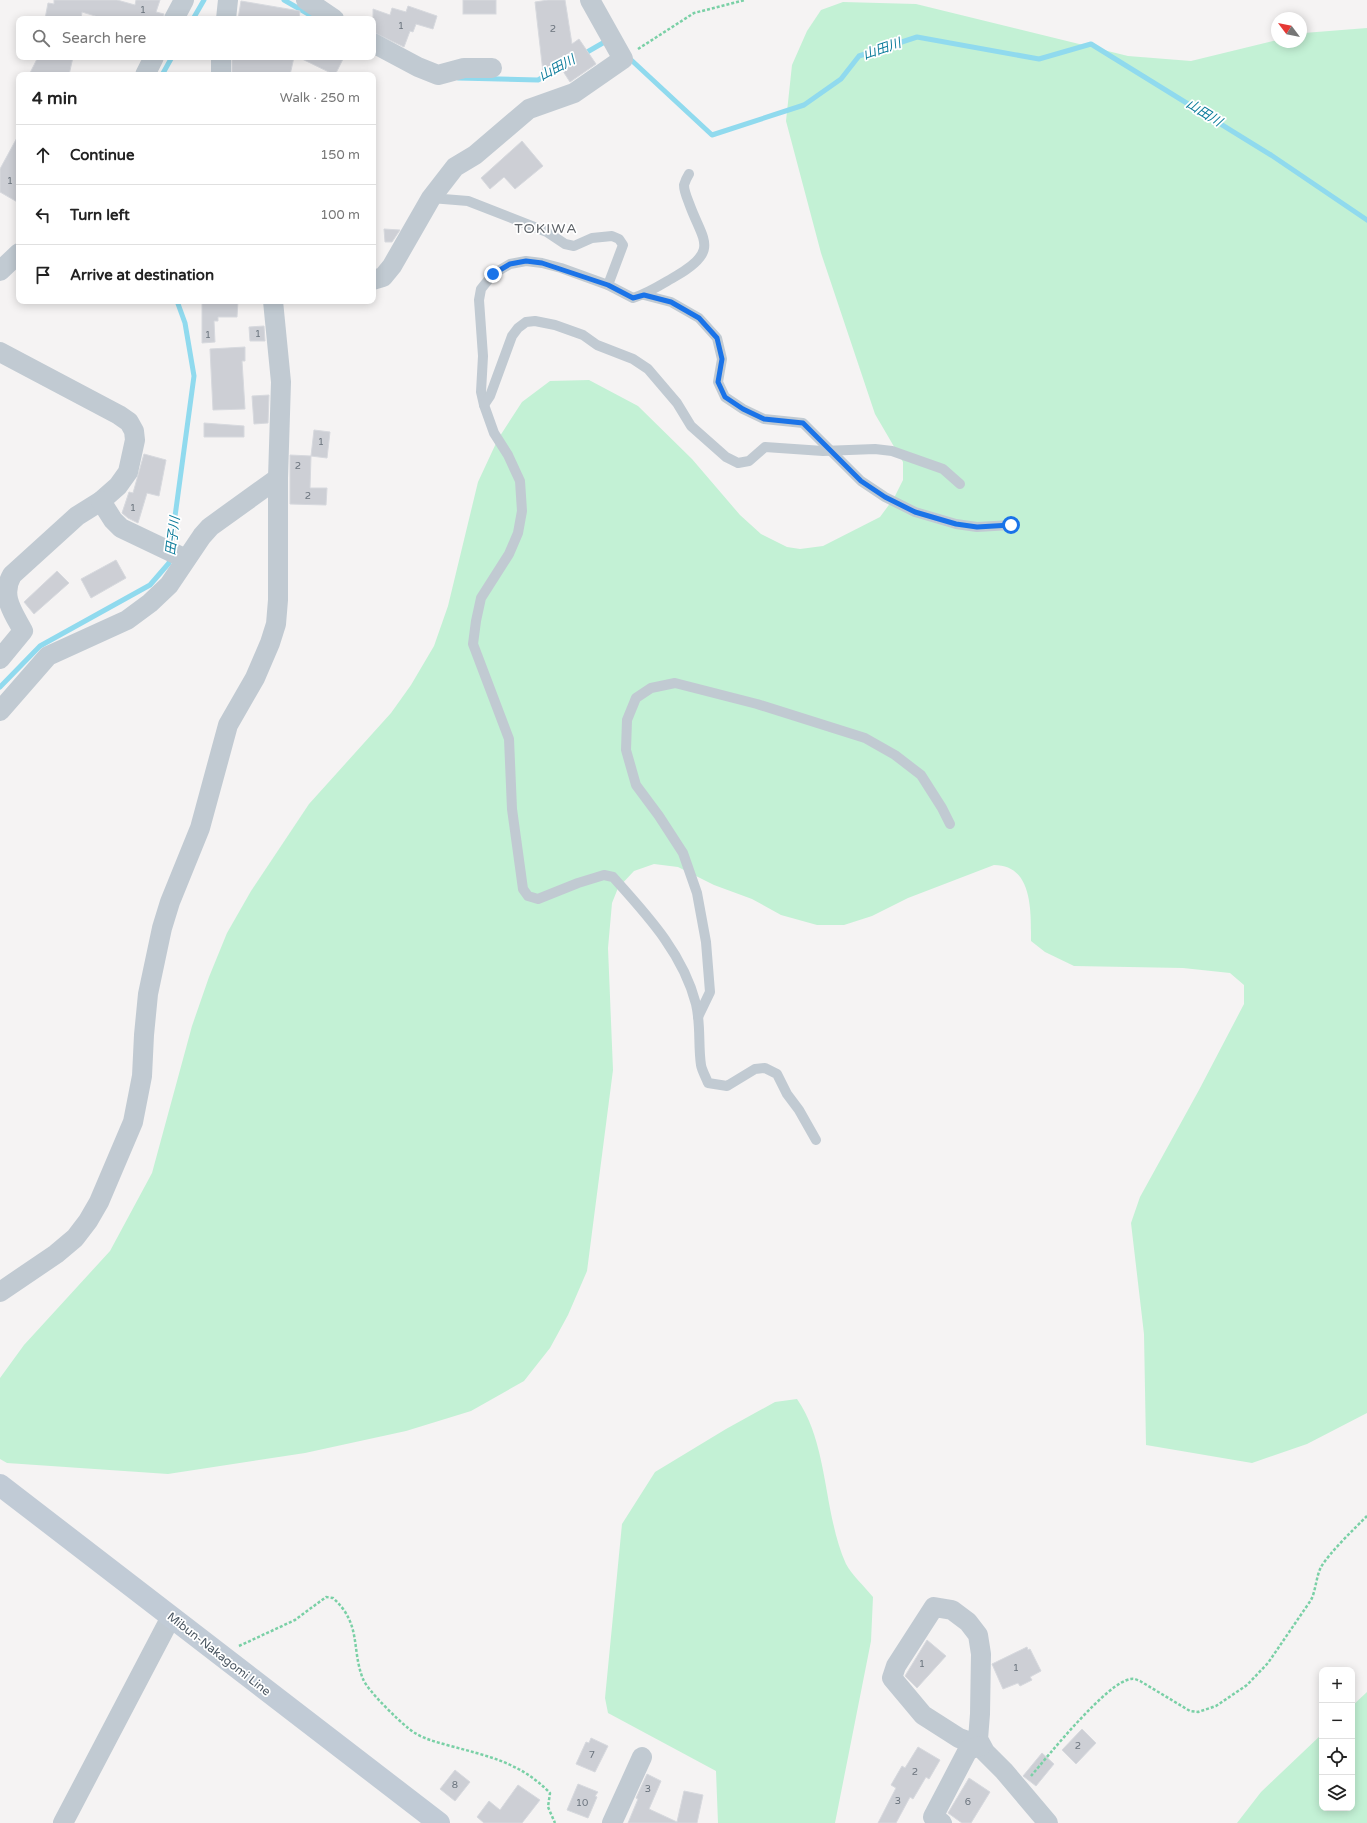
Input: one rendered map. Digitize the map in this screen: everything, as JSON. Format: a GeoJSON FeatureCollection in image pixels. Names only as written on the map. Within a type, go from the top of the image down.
{"type":"FeatureCollection","features":[{"type":"Feature","properties":{"kind":"main road","name":"Mibun-Nakagomi Line"},"geometry":{"type":"LineString","coordinates":[[0,1485],[440,1823]]}},
{"type":"Feature","properties":{"kind":"street"},"geometry":{"type":"LineString","coordinates":[[176,16],[184,0]]}},
{"type":"Feature","properties":{"kind":"street"},"geometry":{"type":"LineString","coordinates":[[226,16],[228,0]]}},
{"type":"Feature","properties":{"kind":"street"},"geometry":{"type":"LineString","coordinates":[[306,0],[330,16]]}},
{"type":"Feature","properties":{"kind":"street"},"geometry":{"type":"LineString","coordinates":[[376,279],[383,277],[392,266],[431,198],[455,167],[475,155],[528,109],[574,93],[623,59],[590,0]]}},
{"type":"Feature","properties":{"kind":"street"},"geometry":{"type":"LineString","coordinates":[[376,45],[418,67],[438,75],[464,68],[492,68]]}},
{"type":"Feature","properties":{"kind":"street"},"geometry":{"type":"LineString","coordinates":[[146,72],[152,60]]}},
{"type":"Feature","properties":{"kind":"street"},"geometry":{"type":"LineString","coordinates":[[221,60],[221,72]]}},
{"type":"Feature","properties":{"kind":"street"},"geometry":{"type":"LineString","coordinates":[[0,271],[16,256]]}},
{"type":"Feature","properties":{"kind":"street"},"geometry":{"type":"LineString","coordinates":[[0,1292],[56,1254],[75,1238],[88,1221],[99,1202],[133,1122],[142,1076],[148,994],[162,928],[170,902],[200,828],[228,725],[263,661],[276,624],[278,600],[278,478],[281,382],[273,304]]}},
{"type":"Feature","properties":{"kind":"street"},"geometry":{"type":"LineString","coordinates":[[0,352],[129,422],[134,431],[135,440],[128,472],[118,486],[101,501],[77,516],[12,575],[6,584],[5,592],[8,601],[23,631],[0,659]]}},
{"type":"Feature","properties":{"kind":"street"},"geometry":{"type":"LineString","coordinates":[[0,711],[48,656],[127,620],[139,612],[161,593],[184,558],[210,527],[278,478]]}},
{"type":"Feature","properties":{"kind":"street"},"geometry":{"type":"LineString","coordinates":[[101,501],[113,520],[121,528],[160,548],[184,558]]}},
{"type":"Feature","properties":{"kind":"street"},"geometry":{"type":"LineString","coordinates":[[981,1746],[959,1738],[923,1715],[892,1678],[896,1666],[934,1607],[952,1610],[968,1622],[978,1635],[982,1654],[978,1739],[981,1746],[1048,1823]]}},
{"type":"Feature","properties":{"kind":"street"},"geometry":{"type":"LineString","coordinates":[[63,1823],[171,1617]]}},
{"type":"Feature","properties":{"kind":"street"},"geometry":{"type":"LineString","coordinates":[[942,1823],[933,1817],[946,1791],[968,1750],[981,1746]]}},
{"type":"Feature","properties":{"kind":"street"},"geometry":{"type":"LineString","coordinates":[[612,1823],[642,1757]]}},
{"type":"Feature","properties":{"kind":"lane"},"geometry":{"type":"LineString","coordinates":[[688,174],[684,186],[685,194],[704,235],[705,244],[701,256],[689,268],[644,295],[633,298],[608,285],[542,263],[526,261],[510,264],[493,274],[481,289],[480,300],[483,356],[481,392],[494,433],[508,455],[520,481],[522,510],[518,533],[509,554],[481,598],[473,644],[509,739],[512,809],[523,889],[528,896],[538,899],[578,883],[604,875],[613,877],[649,918],[684,970],[698,1017],[701,1066],[708,1083],[727,1086],[755,1070],[765,1068],[777,1074],[787,1094],[799,1110],[816,1140]]}},
{"type":"Feature","properties":{"kind":"lane"},"geometry":{"type":"LineString","coordinates":[[431,198],[468,201],[547,232],[565,244],[574,246],[592,238],[612,236],[618,239],[623,245],[608,285]]}},
{"type":"Feature","properties":{"kind":"lane"},"geometry":{"type":"LineString","coordinates":[[644,295],[671,302],[699,318],[717,338],[722,359],[718,382],[725,397],[743,409],[764,419],[803,423],[861,481],[885,497],[915,512],[956,524],[977,527],[1011,525]]}},
{"type":"Feature","properties":{"kind":"lane"},"geometry":{"type":"LineString","coordinates":[[484,405],[490,396],[512,336],[518,328],[526,322],[535,321],[555,325],[583,335],[597,345],[633,359],[648,368],[677,403],[691,426],[726,457],[738,463],[749,461],[765,447],[831,450],[875,449],[892,451],[943,469],[960,484]]}},
{"type":"Feature","properties":{"kind":"lane"},"geometry":{"type":"LineString","coordinates":[[698,1017],[710,992],[706,942],[697,893],[684,853],[660,816],[636,785],[626,750],[626,720],[636,698],[651,688],[675,683],[757,704],[864,738],[895,755],[921,774],[950,824]]}},
{"type":"Feature","properties":{"kind":"path"},"geometry":{"type":"LineString","coordinates":[[623,59],[694,14],[744,0]]}},
{"type":"Feature","properties":{"kind":"path"},"geometry":{"type":"LineString","coordinates":[[1020,1790],[1068,1731],[1109,1691],[1126,1680],[1132,1678],[1140,1681],[1182,1708],[1198,1712],[1216,1706],[1247,1685],[1268,1663],[1311,1600],[1316,1590],[1321,1567],[1349,1534],[1367,1516]]}},
{"type":"Feature","properties":{"kind":"path"},"geometry":{"type":"LineString","coordinates":[[221,1655],[252,1638],[295,1620],[326,1597],[333,1598],[346,1611],[356,1638],[363,1680],[381,1702],[408,1729],[427,1740],[508,1763],[527,1772],[550,1793],[548,1807],[555,1823]]}},
{"type":"Feature","properties":{"kind":"green space"},"geometry":{"type":"Polygon","coordinates":[[[843,2],[916,4],[1128,56],[1191,61],[1271,41],[1271,48],[1307,48],[1307,33],[1367,28],[1367,1413],[1307,1444],[1252,1463],[1146,1445],[1144,1334],[1131,1223],[1140,1197],[1244,1004],[1244,985],[1230,973],[1183,968],[1074,966],[1045,952],[1031,941],[1030,904],[1027,892],[1023,881],[1016,873],[1007,867],[994,865],[908,898],[872,916],[844,925],[817,925],[781,915],[752,899],[714,885],[678,867],[654,864],[634,871],[618,888],[612,903],[608,948],[613,1070],[587,1271],[568,1315],[550,1348],[524,1381],[471,1411],[406,1431],[305,1453],[168,1474],[7,1463],[0,1459],[0,1378],[24,1345],[110,1251],[152,1173],[192,1026],[209,977],[227,933],[251,891],[309,804],[391,713],[411,685],[434,646],[448,606],[478,482],[498,439],[522,402],[550,381],[589,380],[638,406],[692,459],[740,515],[761,534],[787,547],[800,549],[823,546],[880,517],[894,498],[903,480],[903,462],[875,414],[821,253],[786,121],[792,65],[807,31],[821,10],[843,2]]]}},
{"type":"Feature","properties":{"kind":"green space"},"geometry":{"type":"Polygon","coordinates":[[[797,1399],[807,1417],[815,1437],[821,1458],[833,1523],[846,1564],[855,1577],[873,1597],[871,1641],[835,1823],[718,1823],[716,1771],[608,1713],[605,1698],[622,1524],[655,1472],[726,1429],[775,1402],[797,1399]]]}},
{"type":"Feature","properties":{"kind":"green space"},"geometry":{"type":"Polygon","coordinates":[[[1367,1692],[1367,1823],[1237,1823],[1261,1792],[1319,1737],[1319,1811],[1355,1811],[1355,1703],[1367,1692]]]}},
{"type":"Feature","properties":{"kind":"building"},"geometry":{"type":"Polygon","coordinates":[[[54,0],[117,0],[135,5],[136,0],[160,0],[156,12],[164,14],[164,16],[95,16],[82,12],[81,16],[46,16],[48,3],[54,4],[54,0]]]}},
{"type":"Feature","properties":{"kind":"building"},"geometry":{"type":"Polygon","coordinates":[[[463,0],[496,0],[496,14],[463,14],[463,0]]]}},
{"type":"Feature","properties":{"kind":"building"},"geometry":{"type":"Polygon","coordinates":[[[565,0],[572,44],[579,39],[596,64],[570,82],[561,68],[543,72],[535,2],[565,0]]]}},
{"type":"Feature","properties":{"kind":"building"},"geometry":{"type":"Polygon","coordinates":[[[241,1],[300,11],[299,16],[238,16],[241,1]]]}},
{"type":"Feature","properties":{"kind":"building"},"geometry":{"type":"Polygon","coordinates":[[[408,6],[437,16],[433,29],[416,24],[413,32],[410,31],[404,47],[376,33],[376,16],[373,16],[373,9],[390,15],[392,8],[406,12],[408,6]]]}},
{"type":"Feature","properties":{"kind":"building"},"geometry":{"type":"Polygon","coordinates":[[[36,60],[72,60],[70,72],[30,72],[36,60]]]}},
{"type":"Feature","properties":{"kind":"building"},"geometry":{"type":"Polygon","coordinates":[[[232,60],[293,60],[291,72],[232,72],[232,60]]]}},
{"type":"Feature","properties":{"kind":"building"},"geometry":{"type":"Polygon","coordinates":[[[304,60],[342,60],[336,72],[329,72],[304,60]]]}},
{"type":"Feature","properties":{"kind":"building"},"geometry":{"type":"Polygon","coordinates":[[[16,140],[16,201],[0,192],[0,169],[16,140]]]}},
{"type":"Feature","properties":{"kind":"building"},"geometry":{"type":"Polygon","coordinates":[[[522,141],[543,166],[515,189],[504,177],[490,189],[481,178],[522,141]]]}},
{"type":"Feature","properties":{"kind":"building"},"geometry":{"type":"Polygon","coordinates":[[[384,229],[400,230],[392,242],[385,242],[384,229]]]}},
{"type":"Feature","properties":{"kind":"building"},"geometry":{"type":"Polygon","coordinates":[[[202,304],[238,304],[237,317],[218,317],[218,321],[214,321],[215,342],[202,343],[202,304]]]}},
{"type":"Feature","properties":{"kind":"building"},"geometry":{"type":"Polygon","coordinates":[[[264,326],[265,341],[250,341],[249,327],[264,326]]]}},
{"type":"Feature","properties":{"kind":"building"},"geometry":{"type":"Polygon","coordinates":[[[245,347],[245,361],[242,361],[245,409],[213,410],[210,349],[245,347]]]}},
{"type":"Feature","properties":{"kind":"building"},"geometry":{"type":"Polygon","coordinates":[[[269,395],[268,423],[254,424],[252,396],[269,395]]]}},
{"type":"Feature","properties":{"kind":"building"},"geometry":{"type":"Polygon","coordinates":[[[204,423],[244,426],[244,437],[204,437],[204,423]]]}},
{"type":"Feature","properties":{"kind":"building"},"geometry":{"type":"Polygon","coordinates":[[[314,430],[330,432],[327,458],[311,456],[314,430]]]}},
{"type":"Feature","properties":{"kind":"building"},"geometry":{"type":"Polygon","coordinates":[[[144,454],[166,460],[159,496],[147,493],[138,523],[122,513],[129,492],[133,493],[144,454]]]}},
{"type":"Feature","properties":{"kind":"building"},"geometry":{"type":"Polygon","coordinates":[[[290,455],[311,456],[310,488],[327,488],[326,505],[290,504],[290,455]]]}},
{"type":"Feature","properties":{"kind":"building"},"geometry":{"type":"Polygon","coordinates":[[[116,560],[126,578],[91,598],[81,579],[116,560]]]}},
{"type":"Feature","properties":{"kind":"building"},"geometry":{"type":"Polygon","coordinates":[[[57,571],[69,583],[34,614],[24,602],[57,571]]]}},
{"type":"Feature","properties":{"kind":"building"},"geometry":{"type":"Polygon","coordinates":[[[927,1640],[946,1656],[917,1688],[905,1676],[927,1640]]]}},
{"type":"Feature","properties":{"kind":"building"},"geometry":{"type":"Polygon","coordinates":[[[1027,1647],[1028,1650],[1030,1649],[1041,1671],[1030,1677],[1032,1680],[1020,1686],[1018,1683],[1003,1689],[992,1664],[1027,1647]]]}},
{"type":"Feature","properties":{"kind":"building"},"geometry":{"type":"Polygon","coordinates":[[[1082,1729],[1096,1743],[1076,1764],[1062,1750],[1082,1729]]]}},
{"type":"Feature","properties":{"kind":"building"},"geometry":{"type":"Polygon","coordinates":[[[591,1738],[608,1746],[595,1772],[576,1764],[586,1742],[589,1743],[591,1738]]]}},
{"type":"Feature","properties":{"kind":"building"},"geometry":{"type":"Polygon","coordinates":[[[918,1747],[940,1760],[929,1779],[926,1777],[913,1799],[910,1797],[896,1823],[878,1823],[896,1788],[891,1785],[902,1766],[905,1768],[918,1747]]]}},
{"type":"Feature","properties":{"kind":"building"},"geometry":{"type":"Polygon","coordinates":[[[1042,1753],[1054,1764],[1036,1786],[1023,1776],[1042,1753]]]}},
{"type":"Feature","properties":{"kind":"building"},"geometry":{"type":"Polygon","coordinates":[[[455,1770],[470,1782],[455,1801],[440,1789],[455,1770]]]}},
{"type":"Feature","properties":{"kind":"building"},"geometry":{"type":"Polygon","coordinates":[[[647,1774],[661,1781],[649,1809],[677,1822],[684,1791],[703,1795],[697,1823],[628,1823],[638,1799],[636,1798],[647,1774]]]}},
{"type":"Feature","properties":{"kind":"building"},"geometry":{"type":"Polygon","coordinates":[[[969,1778],[990,1792],[971,1823],[962,1823],[948,1813],[969,1778]]]}},
{"type":"Feature","properties":{"kind":"building"},"geometry":{"type":"Polygon","coordinates":[[[578,1784],[598,1792],[595,1796],[597,1797],[588,1818],[567,1810],[578,1784]]]}},
{"type":"Feature","properties":{"kind":"building"},"geometry":{"type":"Polygon","coordinates":[[[518,1785],[540,1800],[522,1823],[484,1823],[477,1817],[489,1801],[500,1810],[518,1785]]]}},
{"type":"Feature","properties":{"kind":"waterway","name":"田子川"},"geometry":{"type":"LineString","coordinates":[[195,16],[204,0]]}},
{"type":"Feature","properties":{"kind":"waterway","name":"山田川"},"geometry":{"type":"LineString","coordinates":[[284,0],[312,16]]}},
{"type":"Feature","properties":{"kind":"waterway","name":"山田川"},"geometry":{"type":"LineString","coordinates":[[628,57],[712,135],[804,105],[841,79],[859,56],[917,37],[1039,59],[1091,44],[1271,155],[1367,220]]}},
{"type":"Feature","properties":{"kind":"waterway","name":"山田川"},"geometry":{"type":"LineString","coordinates":[[582,55],[608,40]]}},
{"type":"Feature","properties":{"kind":"waterway","name":"田子川"},"geometry":{"type":"LineString","coordinates":[[164,72],[170,60]]}},
{"type":"Feature","properties":{"kind":"waterway","name":"山田川"},"geometry":{"type":"LineString","coordinates":[[458,78],[538,80],[563,66]]}},
{"type":"Feature","properties":{"kind":"waterway","name":"田子川"},"geometry":{"type":"LineString","coordinates":[[171,546],[194,376],[185,323],[178,304]]}},
{"type":"Feature","properties":{"kind":"waterway","name":"田子川"},"geometry":{"type":"LineString","coordinates":[[0,687],[40,646],[150,585],[169,563],[170,556]]}},
{"type":"Feature","properties":{"kind":"district","name":"TOKIWA"},"geometry":{"type":"Point","coordinates":[546,228]}},
{"type":"Feature","properties":{"kind":"route"},"geometry":{"type":"LineString","coordinates":[[493,274],[510,264],[526,261],[542,263],[561,268],[608,285],[633,298],[644,295],[671,302],[699,318],[717,338],[722,359],[718,382],[725,397],[743,409],[764,419],[803,423],[861,481],[885,497],[915,512],[956,524],[977,527],[1011,525]]}}]}
